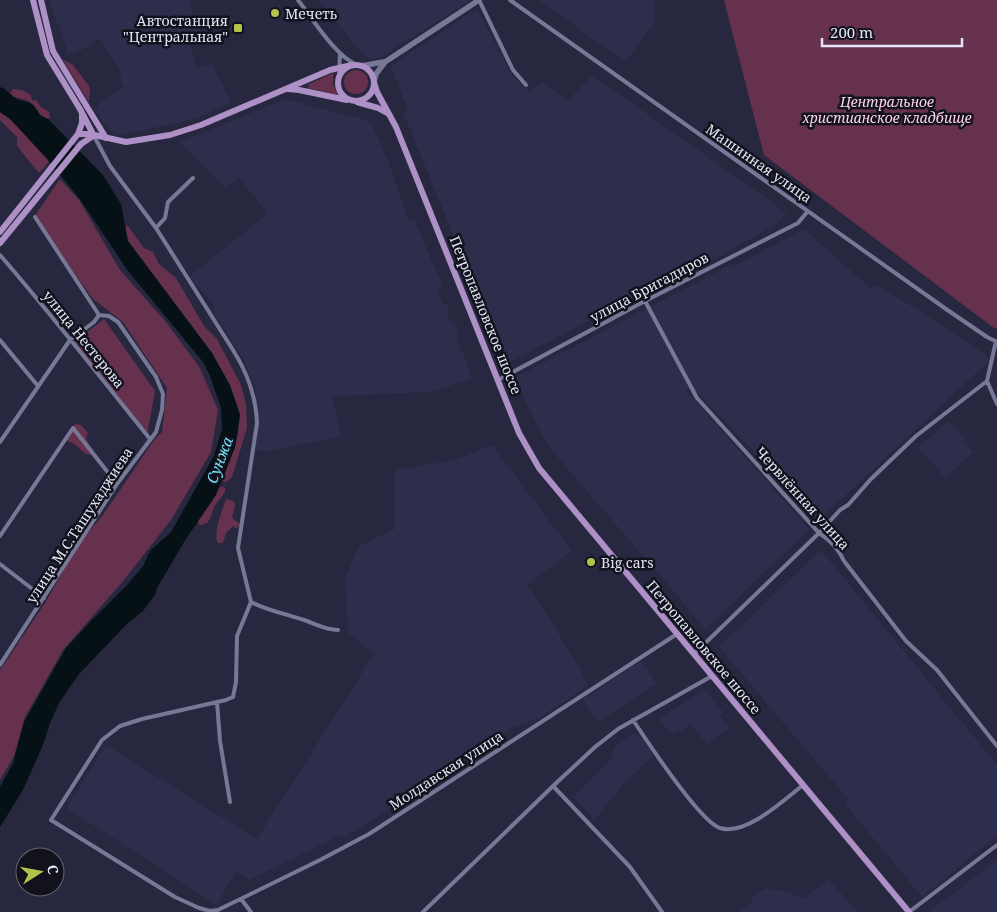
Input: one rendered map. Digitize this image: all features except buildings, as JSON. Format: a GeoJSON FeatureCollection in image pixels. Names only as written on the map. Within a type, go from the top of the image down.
{"type":"FeatureCollection","features":[{"type":"Feature","properties":{"kind":"main road"},"geometry":{"type":"LineString","coordinates":[[33,0],[47,55],[94,136]]}},
{"type":"Feature","properties":{"kind":"main road"},"geometry":{"type":"LineString","coordinates":[[40,0],[52,48],[58,62],[106,138]]}},
{"type":"Feature","properties":{"kind":"main road"},"geometry":{"type":"LineString","coordinates":[[374,82],[369,70],[356,65],[342,71],[339,76],[338,88],[344,97],[352,101],[366,98],[374,88],[376,74],[385,62],[479,0]]}},
{"type":"Feature","properties":{"kind":"main road"},"geometry":{"type":"LineString","coordinates":[[76,136],[94,136],[126,142],[170,135],[202,125],[340,67],[385,62]]}},
{"type":"Feature","properties":{"kind":"main road","name":"Петропавловское шоссе"},"geometry":{"type":"LineString","coordinates":[[374,82],[377,92],[396,127],[519,433],[539,468],[909,912]]}},
{"type":"Feature","properties":{"kind":"main road"},"geometry":{"type":"LineString","coordinates":[[285,90],[300,90],[352,101],[372,106],[388,114]]}},
{"type":"Feature","properties":{"kind":"main road"},"geometry":{"type":"LineString","coordinates":[[0,232],[76,136],[82,123],[82,113]]}},
{"type":"Feature","properties":{"kind":"main road"},"geometry":{"type":"LineString","coordinates":[[94,117],[94,136]]}},
{"type":"Feature","properties":{"kind":"main road"},"geometry":{"type":"LineString","coordinates":[[0,243],[80,144],[94,136]]}},
{"type":"Feature","properties":{"kind":"street"},"geometry":{"type":"LineString","coordinates":[[298,0],[340,53],[349,62],[356,65]]}},
{"type":"Feature","properties":{"kind":"street"},"geometry":{"type":"LineString","coordinates":[[479,0],[513,70],[526,85]]}},
{"type":"Feature","properties":{"kind":"street","name":"Машинная улица"},"geometry":{"type":"LineString","coordinates":[[510,0],[946,309],[996,341]]}},
{"type":"Feature","properties":{"kind":"street"},"geometry":{"type":"LineString","coordinates":[[339,76],[340,53]]}},
{"type":"Feature","properties":{"kind":"street"},"geometry":{"type":"LineString","coordinates":[[94,136],[110,166],[156,228],[240,360],[251,387],[256,409],[256,423],[238,548],[251,602],[237,636],[236,682],[233,697],[120,726],[102,740],[51,820],[176,897],[210,911]]}},
{"type":"Feature","properties":{"kind":"street"},"geometry":{"type":"LineString","coordinates":[[156,228],[165,218],[168,202],[193,178]]}},
{"type":"Feature","properties":{"kind":"street","name":"улица Бригадиров"},"geometry":{"type":"LineString","coordinates":[[498,380],[645,301],[798,223],[808,211]]}},
{"type":"Feature","properties":{"kind":"street"},"geometry":{"type":"LineString","coordinates":[[1,440],[70,340],[94,322],[99,315],[35,217]]}},
{"type":"Feature","properties":{"kind":"street","name":"улица Нестерова"},"geometry":{"type":"LineString","coordinates":[[0,255],[40,301],[150,438]]}},
{"type":"Feature","properties":{"kind":"street","name":"Червлённая улица"},"geometry":{"type":"LineString","coordinates":[[645,301],[697,398],[819,532],[841,553],[844,560],[906,640],[938,670],[997,746]]}},
{"type":"Feature","properties":{"kind":"street","name":"улица М.С.Ташухаджиева"},"geometry":{"type":"LineString","coordinates":[[0,665],[116,484],[156,432],[162,410],[163,394],[156,377],[118,322],[109,316],[99,315]]}},
{"type":"Feature","properties":{"kind":"street"},"geometry":{"type":"LineString","coordinates":[[0,340],[38,386]]}},
{"type":"Feature","properties":{"kind":"street"},"geometry":{"type":"LineString","coordinates":[[694,654],[840,510],[848,505],[870,479],[916,436],[986,380],[996,341]]}},
{"type":"Feature","properties":{"kind":"street"},"geometry":{"type":"LineString","coordinates":[[986,380],[997,404]]}},
{"type":"Feature","properties":{"kind":"street"},"geometry":{"type":"LineString","coordinates":[[0,536],[73,428],[116,484]]}},
{"type":"Feature","properties":{"kind":"street"},"geometry":{"type":"LineString","coordinates":[[0,564],[44,598]]}},
{"type":"Feature","properties":{"kind":"street"},"geometry":{"type":"LineString","coordinates":[[251,602],[260,607],[305,620],[319,627],[338,630]]}},
{"type":"Feature","properties":{"kind":"street","name":"Молдавская улица"},"geometry":{"type":"LineString","coordinates":[[210,911],[218,910],[241,899],[369,834],[677,634]]}},
{"type":"Feature","properties":{"kind":"street"},"geometry":{"type":"LineString","coordinates":[[423,912],[595,747],[618,729],[712,676]]}},
{"type":"Feature","properties":{"kind":"street"},"geometry":{"type":"LineString","coordinates":[[217,702],[220,741],[230,802]]}},
{"type":"Feature","properties":{"kind":"street"},"geometry":{"type":"LineString","coordinates":[[633,720],[682,791],[710,821],[720,828],[732,828],[750,824],[774,809],[803,784]]}},
{"type":"Feature","properties":{"kind":"street"},"geometry":{"type":"LineString","coordinates":[[553,786],[630,867],[662,912]]}},
{"type":"Feature","properties":{"kind":"street"},"geometry":{"type":"LineString","coordinates":[[909,912],[997,845]]}},
{"type":"Feature","properties":{"kind":"street"},"geometry":{"type":"LineString","coordinates":[[241,899],[252,912]]}},
{"type":"Feature","properties":{"kind":"shaded area"},"geometry":{"type":"Polygon","coordinates":[[[49,0],[190,0],[197,33],[188,35],[196,67],[212,64],[231,102],[197,118],[181,122],[121,135],[108,129],[95,110],[100,102],[124,87],[119,77],[122,74],[100,38],[75,54],[67,53],[49,0]]]}},
{"type":"Feature","properties":{"kind":"shaded area"},"geometry":{"type":"Polygon","coordinates":[[[318,0],[471,0],[379,58],[371,59],[364,56],[318,0]]]}},
{"type":"Feature","properties":{"kind":"shaded area"},"geometry":{"type":"Polygon","coordinates":[[[539,0],[655,0],[654,24],[625,62],[539,0]]]}},
{"type":"Feature","properties":{"kind":"shaded area"},"geometry":{"type":"Polygon","coordinates":[[[477,9],[512,75],[530,93],[543,82],[568,101],[592,75],[787,213],[777,224],[699,268],[697,264],[506,364],[403,112],[408,110],[391,66],[477,9]]]}},
{"type":"Feature","properties":{"kind":"shaded area"},"geometry":{"type":"Polygon","coordinates":[[[285,99],[366,120],[372,124],[389,164],[408,220],[414,219],[443,287],[437,289],[443,305],[447,304],[450,310],[447,312],[450,321],[454,320],[459,333],[456,335],[472,378],[432,392],[332,396],[341,437],[267,451],[255,450],[259,412],[254,384],[243,358],[214,313],[214,305],[189,277],[268,213],[238,177],[226,188],[180,142],[285,99]]]}},
{"type":"Feature","properties":{"kind":"shaded area"},"geometry":{"type":"Polygon","coordinates":[[[804,229],[871,289],[877,285],[936,321],[991,359],[819,520],[694,389],[685,390],[809,529],[705,630],[547,444],[514,378],[732,264],[736,265],[804,229]]]}},
{"type":"Feature","properties":{"kind":"shaded area"},"geometry":{"type":"Polygon","coordinates":[[[948,421],[965,438],[962,441],[973,452],[944,479],[939,473],[940,471],[918,448],[948,421]]]}},
{"type":"Feature","properties":{"kind":"shaded area"},"geometry":{"type":"Polygon","coordinates":[[[492,445],[572,551],[527,585],[553,624],[589,685],[539,718],[512,728],[343,838],[341,835],[249,880],[236,872],[216,905],[67,808],[106,745],[257,839],[374,654],[348,632],[345,578],[359,546],[395,529],[395,470],[455,460],[492,445]]]}},
{"type":"Feature","properties":{"kind":"shaded area"},"geometry":{"type":"Polygon","coordinates":[[[821,550],[997,765],[997,836],[922,897],[844,803],[848,799],[719,647],[821,550]]]}},
{"type":"Feature","properties":{"kind":"shaded area"},"geometry":{"type":"Polygon","coordinates":[[[641,661],[656,684],[598,722],[583,699],[641,661]]]}},
{"type":"Feature","properties":{"kind":"shaded area"},"geometry":{"type":"Polygon","coordinates":[[[705,690],[724,713],[720,716],[730,728],[707,745],[690,724],[681,731],[679,729],[671,734],[659,718],[705,690]]]}},
{"type":"Feature","properties":{"kind":"shaded area"},"geometry":{"type":"Polygon","coordinates":[[[635,732],[650,748],[652,757],[626,781],[595,820],[573,797],[611,759],[614,747],[635,732]]]}},
{"type":"Feature","properties":{"kind":"shaded area"},"geometry":{"type":"Polygon","coordinates":[[[997,860],[997,912],[928,912],[943,901],[997,860]]]}},
{"type":"Feature","properties":{"kind":"shaded area"},"geometry":{"type":"Polygon","coordinates":[[[829,879],[857,912],[739,912],[752,902],[753,897],[767,888],[805,898],[829,879]]]}},
{"type":"Feature","properties":{"kind":"green space","name":"Центральное христианское кладбище"},"geometry":{"type":"Polygon","coordinates":[[[724,0],[997,0],[997,328],[994,328],[764,155],[724,0]]]}},
{"type":"Feature","properties":{"kind":"green space"},"geometry":{"type":"Polygon","coordinates":[[[62,59],[73,65],[89,86],[89,102],[62,59]]]}},
{"type":"Feature","properties":{"kind":"green space"},"geometry":{"type":"Polygon","coordinates":[[[356,70],[361,71],[367,77],[367,87],[361,93],[356,94],[351,93],[345,87],[344,82],[345,77],[351,71],[356,70]]]}},
{"type":"Feature","properties":{"kind":"green space"},"geometry":{"type":"Polygon","coordinates":[[[333,73],[333,84],[338,95],[308,88],[309,84],[333,73]]]}},
{"type":"Feature","properties":{"kind":"green space"},"geometry":{"type":"Polygon","coordinates":[[[13,89],[22,90],[31,95],[32,101],[36,100],[41,107],[49,112],[50,118],[47,119],[41,116],[28,101],[12,95],[10,93],[13,89]]]}},
{"type":"Feature","properties":{"kind":"green space"},"geometry":{"type":"Polygon","coordinates":[[[0,108],[50,160],[40,172],[17,146],[17,137],[0,120],[0,108]]]}},
{"type":"Feature","properties":{"kind":"green space"},"geometry":{"type":"Polygon","coordinates":[[[60,179],[79,200],[120,270],[166,322],[200,368],[218,410],[211,452],[171,520],[124,580],[63,650],[25,717],[14,756],[0,780],[0,670],[45,603],[80,542],[103,515],[154,440],[162,432],[167,388],[123,322],[93,299],[34,217],[60,179]]]}},
{"type":"Feature","properties":{"kind":"green space"},"geometry":{"type":"Polygon","coordinates":[[[127,225],[144,248],[153,252],[159,264],[176,278],[204,326],[217,339],[241,385],[246,404],[247,428],[232,477],[226,482],[222,481],[238,434],[240,415],[237,404],[212,353],[128,241],[124,230],[127,225]]]}},
{"type":"Feature","properties":{"kind":"green space"},"geometry":{"type":"Polygon","coordinates":[[[104,319],[155,391],[147,435],[73,343],[104,319]]]}},
{"type":"Feature","properties":{"kind":"green space"},"geometry":{"type":"Polygon","coordinates":[[[75,424],[81,425],[88,433],[86,439],[93,450],[91,455],[67,441],[65,436],[75,424]]]}},
{"type":"Feature","properties":{"kind":"green space"},"geometry":{"type":"Polygon","coordinates":[[[222,486],[225,488],[225,492],[214,507],[210,519],[203,525],[199,525],[198,520],[217,489],[222,486]]]}},
{"type":"Feature","properties":{"kind":"green space"},"geometry":{"type":"Polygon","coordinates":[[[226,499],[234,501],[235,506],[232,518],[240,524],[237,529],[233,526],[226,533],[223,543],[218,543],[216,539],[217,528],[226,499]]]}},
{"type":"Feature","properties":{"kind":"water","name":"Сунжа"},"geometry":{"type":"Polygon","coordinates":[[[0,87],[18,100],[34,105],[40,115],[48,119],[103,175],[121,204],[128,241],[212,353],[230,385],[240,415],[235,447],[216,495],[184,542],[157,588],[155,595],[143,611],[126,625],[79,674],[59,703],[24,788],[0,827],[0,787],[13,763],[24,722],[66,648],[127,585],[143,566],[150,551],[171,532],[214,456],[222,429],[221,408],[203,362],[128,271],[79,198],[47,159],[11,120],[0,112],[0,87]]]}},
{"type":"Feature","properties":{"kind":"place","name":"Мечеть"},"geometry":{"type":"Point","coordinates":[275,13]}},
{"type":"Feature","properties":{"kind":"place","name":"Автостанция \"Центральная\""},"geometry":{"type":"Point","coordinates":[238,28]}},
{"type":"Feature","properties":{"kind":"place","name":"Big cars"},"geometry":{"type":"Point","coordinates":[591,562]}}]}
